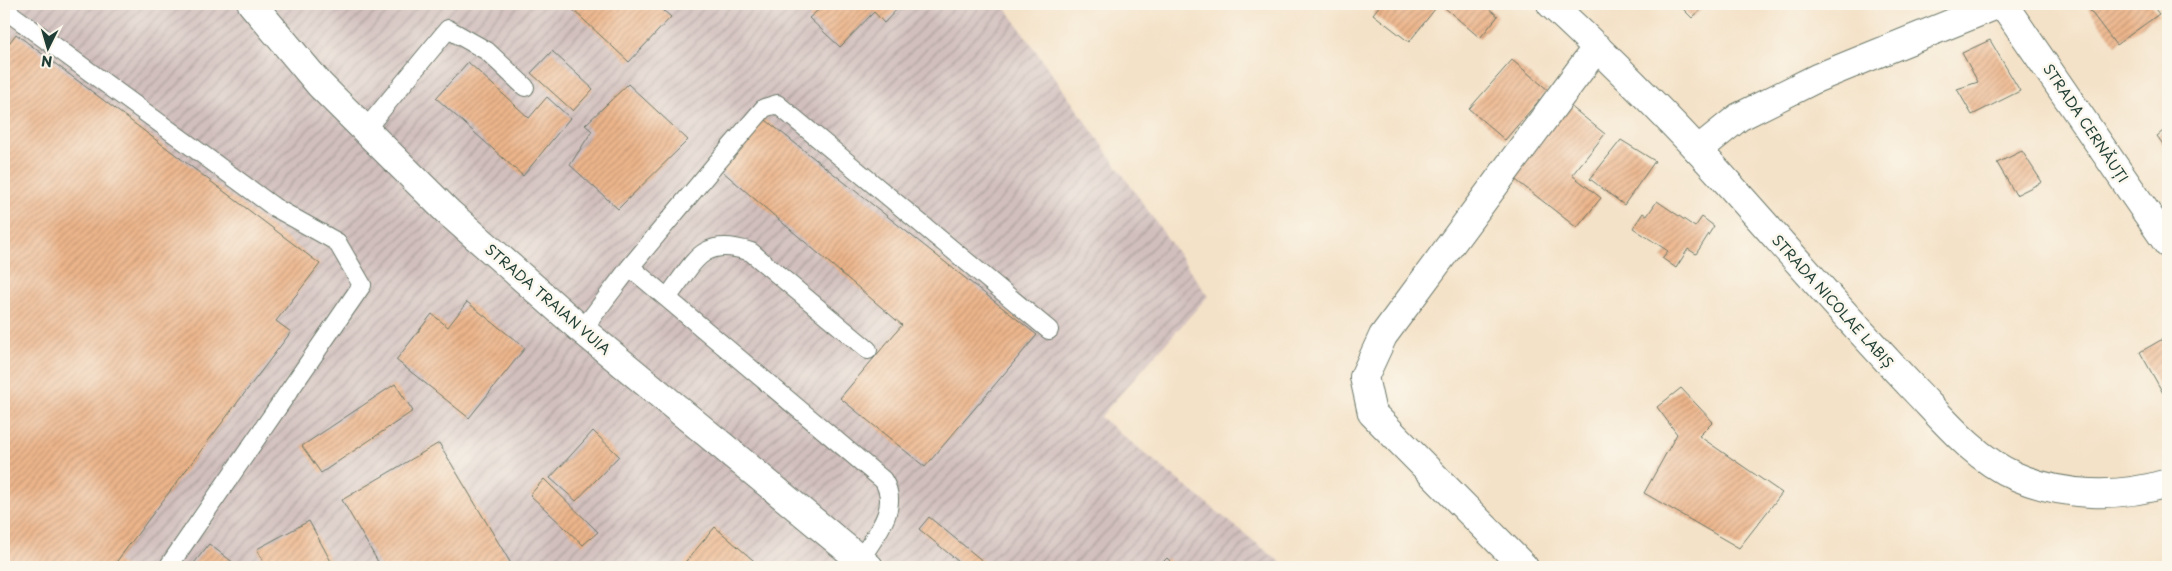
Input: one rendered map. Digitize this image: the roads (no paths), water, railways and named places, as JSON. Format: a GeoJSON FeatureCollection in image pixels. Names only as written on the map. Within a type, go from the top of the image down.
{"type":"FeatureCollection","features":[{"type":"Feature","properties":{"kind":"street","name":"STRADA TRAIAN VUIA"},"geometry":{"type":"LineString","coordinates":[[252,4],[320,85],[448,212],[582,330],[864,563]]}},
{"type":"Feature","properties":{"kind":"street","name":"STRADA NICOLAE LABIȘ"},"geometry":{"type":"LineString","coordinates":[[1551,4],[1597,47],[1698,150],[1893,368],[1983,457],[2014,476],[2060,491],[2110,494],[2168,483]]}},
{"type":"Feature","properties":{"kind":"street"},"geometry":{"type":"LineString","coordinates":[[1698,150],[1739,117],[1817,78],[2001,4]]}},
{"type":"Feature","properties":{"kind":"street","name":"STRADA CERNĂUȚI"},"geometry":{"type":"LineString","coordinates":[[2001,4],[2168,244]]}},
{"type":"Feature","properties":{"kind":"street"},"geometry":{"type":"LineString","coordinates":[[1524,567],[1372,413],[1364,377],[1383,336],[1597,47]]}},
{"type":"Feature","properties":{"kind":"lane"},"geometry":{"type":"LineString","coordinates":[[4,9],[274,207],[337,242],[362,285],[168,567]]}},
{"type":"Feature","properties":{"kind":"lane"},"geometry":{"type":"LineString","coordinates":[[365,130],[448,29],[487,51],[524,87]]}},
{"type":"Feature","properties":{"kind":"lane"},"geometry":{"type":"LineString","coordinates":[[582,330],[630,267],[764,108],[777,104],[1049,330]]}},
{"type":"Feature","properties":{"kind":"lane"},"geometry":{"type":"LineString","coordinates":[[667,298],[704,251],[716,246],[737,248],[751,252],[868,350]]}},
{"type":"Feature","properties":{"kind":"lane"},"geometry":{"type":"LineString","coordinates":[[630,267],[883,480],[890,490],[891,501],[889,510],[864,563]]}}]}
